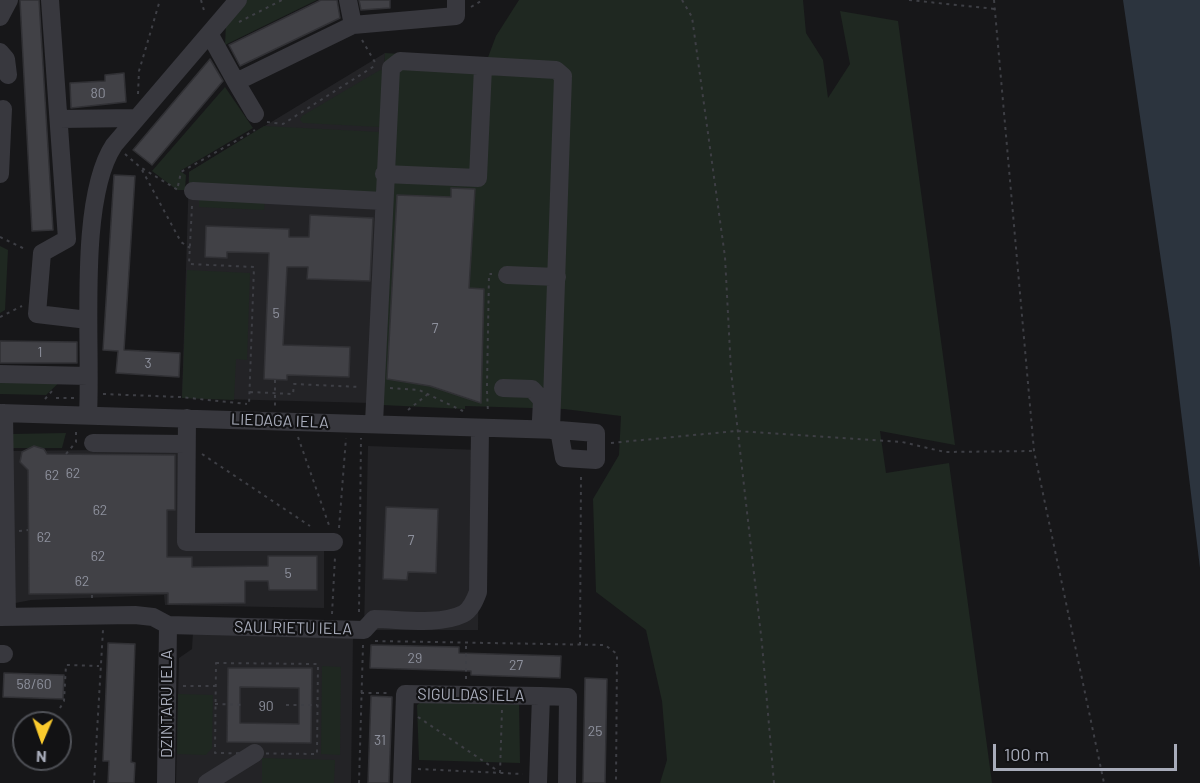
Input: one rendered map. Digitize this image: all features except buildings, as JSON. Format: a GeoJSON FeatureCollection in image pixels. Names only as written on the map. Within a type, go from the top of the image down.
{"type":"FeatureCollection","features":[{"type":"Feature","properties":{"kind":"street"},"geometry":{"type":"LineString","coordinates":[[0,17],[9,0]]}},
{"type":"Feature","properties":{"kind":"street"},"geometry":{"type":"LineString","coordinates":[[50,0],[67,239]]}},
{"type":"Feature","properties":{"kind":"street"},"geometry":{"type":"LineString","coordinates":[[82,420],[88,384],[91,240],[101,168],[114,145],[136,118],[238,0]]}},
{"type":"Feature","properties":{"kind":"street"},"geometry":{"type":"LineString","coordinates":[[348,0],[353,25]]}},
{"type":"Feature","properties":{"kind":"street"},"geometry":{"type":"LineString","coordinates":[[236,82],[353,25],[456,16],[456,0]]}},
{"type":"Feature","properties":{"kind":"street"},"geometry":{"type":"LineString","coordinates":[[210,35],[255,114]]}},
{"type":"Feature","properties":{"kind":"street"},"geometry":{"type":"LineString","coordinates":[[0,52],[6,59],[8,75]]}},
{"type":"Feature","properties":{"kind":"street"},"geometry":{"type":"LineString","coordinates":[[374,423],[384,174],[391,68],[400,61],[556,70],[563,76],[550,430]]}},
{"type":"Feature","properties":{"kind":"street"},"geometry":{"type":"LineString","coordinates":[[384,174],[478,178],[483,67]]}},
{"type":"Feature","properties":{"kind":"street"},"geometry":{"type":"LineString","coordinates":[[0,174],[3,109]]}},
{"type":"Feature","properties":{"kind":"street"},"geometry":{"type":"LineString","coordinates":[[59,120],[136,118]]}},
{"type":"Feature","properties":{"kind":"street"},"geometry":{"type":"LineString","coordinates":[[185,190],[383,201]]}},
{"type":"Feature","properties":{"kind":"street"},"geometry":{"type":"LineString","coordinates":[[88,320],[37,314],[42,252],[67,239],[91,240]]}},
{"type":"Feature","properties":{"kind":"street"},"geometry":{"type":"LineString","coordinates":[[507,275],[557,276]]}},
{"type":"Feature","properties":{"kind":"street"},"geometry":{"type":"LineString","coordinates":[[0,374],[88,384]]}},
{"type":"Feature","properties":{"kind":"street"},"geometry":{"type":"LineString","coordinates":[[503,388],[532,390],[542,399],[550,430],[564,458],[581,459]]}},
{"type":"Feature","properties":{"kind":"street"},"geometry":{"type":"LineString","coordinates":[[2,413],[4,616]]}},
{"type":"Feature","properties":{"kind":"street","name":"LIEDAGA IELA"},"geometry":{"type":"LineString","coordinates":[[2,413],[82,420],[187,418],[374,423],[484,421],[550,430],[596,433],[596,460],[581,459]]}},
{"type":"Feature","properties":{"kind":"street"},"geometry":{"type":"LineString","coordinates":[[187,418],[186,542],[335,551]]}},
{"type":"Feature","properties":{"kind":"street","name":"SAULRIETU IELA"},"geometry":{"type":"LineString","coordinates":[[4,616],[135,615],[153,616],[168,625],[362,631],[374,619],[444,619],[464,614],[473,605],[478,592],[484,421]]}},
{"type":"Feature","properties":{"kind":"street"},"geometry":{"type":"LineString","coordinates":[[93,443],[186,444]]}},
{"type":"Feature","properties":{"kind":"street","name":"DZINTARU IELA"},"geometry":{"type":"LineString","coordinates":[[166,783],[168,625]]}},
{"type":"Feature","properties":{"kind":"street","name":"SIGULDAS IELA"},"geometry":{"type":"LineString","coordinates":[[403,776],[404,701],[466,695],[541,696],[538,779]]}},
{"type":"Feature","properties":{"kind":"street"},"geometry":{"type":"LineString","coordinates":[[541,696],[568,697],[567,783]]}},
{"type":"Feature","properties":{"kind":"street"},"geometry":{"type":"LineString","coordinates":[[207,783],[255,753]]}},
{"type":"Feature","properties":{"kind":"path"},"geometry":{"type":"LineString","coordinates":[[138,95],[139,71],[160,0]]}},
{"type":"Feature","properties":{"kind":"path"},"geometry":{"type":"LineString","coordinates":[[210,35],[282,0]]}},
{"type":"Feature","properties":{"kind":"path"},"geometry":{"type":"LineString","coordinates":[[682,0],[692,17],[720,214],[736,431],[762,644],[774,783]]}},
{"type":"Feature","properties":{"kind":"path"},"geometry":{"type":"LineString","coordinates":[[909,0],[995,9]]}},
{"type":"Feature","properties":{"kind":"path"},"geometry":{"type":"LineString","coordinates":[[994,0],[1034,450],[1104,783]]}},
{"type":"Feature","properties":{"kind":"path"},"geometry":{"type":"LineString","coordinates":[[249,405],[254,267],[189,264],[190,248],[185,190],[181,172],[267,122],[283,124],[377,65],[353,25]]}},
{"type":"Feature","properties":{"kind":"path"},"geometry":{"type":"LineString","coordinates":[[114,145],[140,168],[185,190]]}},
{"type":"Feature","properties":{"kind":"path"},"geometry":{"type":"LineString","coordinates":[[140,168],[181,242],[190,248]]}},
{"type":"Feature","properties":{"kind":"path"},"geometry":{"type":"LineString","coordinates":[[0,237],[23,249],[42,252]]}},
{"type":"Feature","properties":{"kind":"path"},"geometry":{"type":"LineString","coordinates":[[484,421],[489,274],[507,275]]}},
{"type":"Feature","properties":{"kind":"path"},"geometry":{"type":"LineString","coordinates":[[0,317],[38,298]]}},
{"type":"Feature","properties":{"kind":"path"},"geometry":{"type":"LineString","coordinates":[[266,406],[275,407],[275,380]]}},
{"type":"Feature","properties":{"kind":"path"},"geometry":{"type":"LineString","coordinates":[[45,399],[77,398],[88,384],[258,405]]}},
{"type":"Feature","properties":{"kind":"path"},"geometry":{"type":"LineString","coordinates":[[250,392],[293,394],[294,384]]}},
{"type":"Feature","properties":{"kind":"path"},"geometry":{"type":"LineString","coordinates":[[408,410],[428,394]]}},
{"type":"Feature","properties":{"kind":"path"},"geometry":{"type":"LineString","coordinates":[[66,454],[76,442],[82,420]]}},
{"type":"Feature","properties":{"kind":"path"},"geometry":{"type":"LineString","coordinates":[[606,436],[612,445],[736,431],[902,442],[945,452],[1034,450]]}},
{"type":"Feature","properties":{"kind":"path"},"geometry":{"type":"LineString","coordinates":[[296,432],[335,551]]}},
{"type":"Feature","properties":{"kind":"path"},"geometry":{"type":"LineString","coordinates":[[332,623],[335,551],[341,523],[346,435]]}},
{"type":"Feature","properties":{"kind":"path"},"geometry":{"type":"LineString","coordinates":[[359,783],[362,631],[361,438]]}},
{"type":"Feature","properties":{"kind":"path"},"geometry":{"type":"LineString","coordinates":[[186,444],[315,529]]}},
{"type":"Feature","properties":{"kind":"path"},"geometry":{"type":"LineString","coordinates":[[580,645],[581,459]]}},
{"type":"Feature","properties":{"kind":"path"},"geometry":{"type":"LineString","coordinates":[[92,598],[93,593]]}},
{"type":"Feature","properties":{"kind":"path"},"geometry":{"type":"LineString","coordinates":[[94,783],[103,627]]}},
{"type":"Feature","properties":{"kind":"path"},"geometry":{"type":"LineString","coordinates":[[362,631],[466,643],[605,645],[617,654],[616,783]]}},
{"type":"Feature","properties":{"kind":"path"},"geometry":{"type":"LineString","coordinates":[[466,643],[466,695]]}},
{"type":"Feature","properties":{"kind":"path"},"geometry":{"type":"LineString","coordinates":[[216,663],[318,664],[317,754],[215,753],[216,686],[216,663]]}},
{"type":"Feature","properties":{"kind":"path"},"geometry":{"type":"LineString","coordinates":[[60,708],[64,701],[66,665],[99,666]]}},
{"type":"Feature","properties":{"kind":"path"},"geometry":{"type":"LineString","coordinates":[[178,686],[216,686]]}},
{"type":"Feature","properties":{"kind":"path"},"geometry":{"type":"LineString","coordinates":[[361,693],[404,701],[501,773]]}},
{"type":"Feature","properties":{"kind":"path"},"geometry":{"type":"LineString","coordinates":[[501,773],[502,696]]}},
{"type":"Feature","properties":{"kind":"path"},"geometry":{"type":"LineString","coordinates":[[215,705],[245,705]]}},
{"type":"Feature","properties":{"kind":"path"},"geometry":{"type":"LineString","coordinates":[[286,705],[317,705]]}},
{"type":"Feature","properties":{"kind":"path"},"geometry":{"type":"LineString","coordinates":[[403,776],[501,773],[538,779]]}},
{"type":"Feature","properties":{"kind":"shaded area"},"geometry":{"type":"Polygon","coordinates":[[[245,0],[317,0],[225,45],[226,23],[245,0]]]}},
{"type":"Feature","properties":{"kind":"shaded area"},"geometry":{"type":"Polygon","coordinates":[[[519,0],[803,0],[806,33],[823,60],[828,98],[850,64],[840,11],[898,21],[955,445],[880,431],[886,473],[949,463],[992,783],[660,783],[667,760],[662,701],[646,630],[596,592],[593,499],[619,455],[621,416],[564,409],[465,406],[465,409],[382,405],[379,195],[189,187],[189,172],[264,126],[380,132],[380,127],[303,123],[300,120],[302,116],[380,70],[384,71],[385,53],[487,60],[496,36],[519,0]]]}},
{"type":"Feature","properties":{"kind":"shaded area"},"geometry":{"type":"Polygon","coordinates":[[[1123,0],[1200,0],[1200,568],[1171,329],[1123,0]]]}},
{"type":"Feature","properties":{"kind":"shaded area"},"geometry":{"type":"Polygon","coordinates":[[[385,53],[371,403],[182,398],[189,172],[385,53]]]}},
{"type":"Feature","properties":{"kind":"shaded area"},"geometry":{"type":"Polygon","coordinates":[[[225,87],[253,128],[180,171],[186,175],[185,190],[177,190],[152,171],[225,87]]]}},
{"type":"Feature","properties":{"kind":"shaded area"},"geometry":{"type":"Polygon","coordinates":[[[199,198],[265,201],[264,210],[199,207],[199,198]]]}},
{"type":"Feature","properties":{"kind":"shaded area"},"geometry":{"type":"Polygon","coordinates":[[[0,246],[8,250],[5,310],[0,313],[0,246]]]}},
{"type":"Feature","properties":{"kind":"shaded area"},"geometry":{"type":"Polygon","coordinates":[[[187,270],[250,273],[247,360],[236,359],[234,400],[182,398],[187,270]]]}},
{"type":"Feature","properties":{"kind":"shaded area"},"geometry":{"type":"Polygon","coordinates":[[[65,377],[46,395],[0,394],[0,378],[65,377]]]}},
{"type":"Feature","properties":{"kind":"shaded area"},"geometry":{"type":"Polygon","coordinates":[[[66,433],[62,448],[12,448],[12,434],[66,433]]]}},
{"type":"Feature","properties":{"kind":"shaded area"},"geometry":{"type":"Polygon","coordinates":[[[368,446],[480,450],[478,630],[364,630],[368,446]]]}},
{"type":"Feature","properties":{"kind":"shaded area"},"geometry":{"type":"Polygon","coordinates":[[[185,449],[186,549],[324,548],[324,608],[165,605],[164,595],[31,600],[0,606],[10,451],[185,449]]]}},
{"type":"Feature","properties":{"kind":"shaded area"},"geometry":{"type":"Polygon","coordinates":[[[193,631],[353,636],[351,783],[176,783],[179,658],[192,649],[193,631]]]}},
{"type":"Feature","properties":{"kind":"shaded area"},"geometry":{"type":"Polygon","coordinates":[[[322,666],[341,667],[340,755],[321,754],[322,666]]]}},
{"type":"Feature","properties":{"kind":"shaded area"},"geometry":{"type":"Polygon","coordinates":[[[178,694],[213,695],[212,748],[206,755],[177,754],[178,694]]]}},
{"type":"Feature","properties":{"kind":"shaded area"},"geometry":{"type":"Polygon","coordinates":[[[424,700],[519,703],[520,763],[419,760],[417,705],[424,700]]]}},
{"type":"Feature","properties":{"kind":"shaded area"},"geometry":{"type":"Polygon","coordinates":[[[262,758],[335,760],[334,783],[262,783],[262,758]]]}}]}
